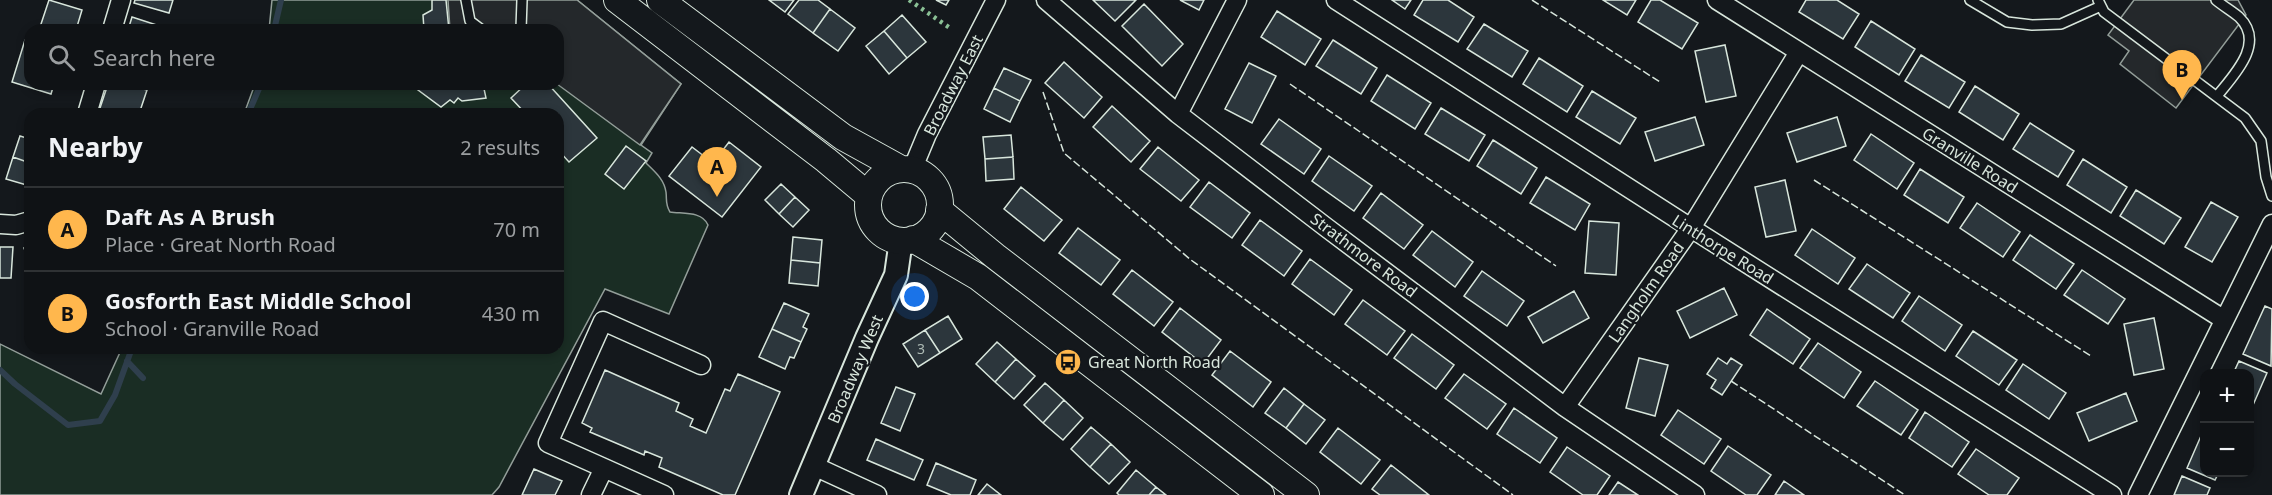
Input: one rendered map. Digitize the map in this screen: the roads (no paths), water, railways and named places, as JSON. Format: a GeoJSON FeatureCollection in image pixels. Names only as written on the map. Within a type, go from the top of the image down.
{"type":"FeatureCollection","features":[{"type":"Feature","properties":{"kind":"main road"},"geometry":{"type":"LineString","coordinates":[[617,0],[818,153],[869,196]]}},
{"type":"Feature","properties":{"kind":"main road"},"geometry":{"type":"LineString","coordinates":[[660,0],[843,137],[930,180],[936,189],[939,210],[936,220],[922,236],[907,240]]}},
{"type":"Feature","properties":{"kind":"main road"},"geometry":{"type":"LineString","coordinates":[[907,170],[891,172],[881,177],[869,196],[868,208],[872,220],[884,234],[907,240],[978,277],[1261,495]]}},
{"type":"Feature","properties":{"kind":"main road"},"geometry":{"type":"LineString","coordinates":[[939,210],[994,256],[1306,495]]}},
{"type":"Feature","properties":{"kind":"street"},"geometry":{"type":"LineString","coordinates":[[114,24],[122,0]]}},
{"type":"Feature","properties":{"kind":"street","name":"Broadway East"},"geometry":{"type":"LineString","coordinates":[[907,170],[996,0]]}},
{"type":"Feature","properties":{"kind":"street","name":"Strathmore Road"},"geometry":{"type":"LineString","coordinates":[[1046,0],[1178,114],[1565,407],[1695,495]]}},
{"type":"Feature","properties":{"kind":"street"},"geometry":{"type":"LineString","coordinates":[[1178,114],[1237,0]]}},
{"type":"Feature","properties":{"kind":"street","name":"Linthorpe Road"},"geometry":{"type":"LineString","coordinates":[[1336,0],[2112,495]]}},
{"type":"Feature","properties":{"kind":"street","name":"Granville Road"},"geometry":{"type":"LineString","coordinates":[[1718,0],[2223,319]]}},
{"type":"Feature","properties":{"kind":"street","name":"Langholm Road"},"geometry":{"type":"LineString","coordinates":[[1565,407],[1691,228],[1798,52]]}},
{"type":"Feature","properties":{"kind":"street"},"geometry":{"type":"LineString","coordinates":[[89,108],[94,90]]}},
{"type":"Feature","properties":{"kind":"street"},"geometry":{"type":"LineString","coordinates":[[0,224],[16,225],[24,223]]}},
{"type":"Feature","properties":{"kind":"street"},"geometry":{"type":"LineString","coordinates":[[2138,495],[2223,319],[2272,224]]}},
{"type":"Feature","properties":{"kind":"street","name":"Broadway West"},"geometry":{"type":"LineString","coordinates":[[801,495],[896,275],[907,240]]}},
{"type":"Feature","properties":{"kind":"street"},"geometry":{"type":"LineString","coordinates":[[664,495],[548,443],[603,321],[701,365]]}},
{"type":"Feature","properties":{"kind":"street"},"geometry":{"type":"LineString","coordinates":[[814,466],[877,495]]}},
{"type":"Feature","properties":{"kind":"street"},"geometry":{"type":"LineString","coordinates":[[591,495],[604,468]]}},
{"type":"Feature","properties":{"kind":"lane"},"geometry":{"type":"LineString","coordinates":[[466,0],[470,21],[474,24]]}},
{"type":"Feature","properties":{"kind":"lane"},"geometry":{"type":"LineString","coordinates":[[521,24],[522,0]]}},
{"type":"Feature","properties":{"kind":"lane"},"geometry":{"type":"LineString","coordinates":[[1970,0],[2007,22],[2032,25],[2061,24],[2100,3],[2104,12],[2246,118],[2261,141],[2266,177],[2272,196]]}},
{"type":"Feature","properties":{"kind":"lane"},"geometry":{"type":"LineString","coordinates":[[2216,0],[2240,18],[2248,30],[2249,45],[2244,62],[2217,96]]}},
{"type":"Feature","properties":{"kind":"waterway"},"geometry":{"type":"LineString","coordinates":[[275,24],[281,0]]}},
{"type":"Feature","properties":{"kind":"waterway"},"geometry":{"type":"LineString","coordinates":[[251,108],[258,90]]}},
{"type":"Feature","properties":{"kind":"waterway"},"geometry":{"type":"LineString","coordinates":[[0,370],[68,425],[100,421],[115,395],[130,354]]}},
{"type":"Feature","properties":{"kind":"waterway"},"geometry":{"type":"LineString","coordinates":[[127,361],[143,378]]}},
{"type":"Feature","properties":{"kind":"place","name":"Gosforth East Middle School"},"geometry":{"type":"Point","coordinates":[2182,100]}},
{"type":"Feature","properties":{"kind":"place","name":"Daft As A Brush"},"geometry":{"type":"Point","coordinates":[717,197]}},
{"type":"Feature","properties":{"kind":"place","name":"Great North Road"},"geometry":{"type":"Point","coordinates":[1068,362]}}]}
